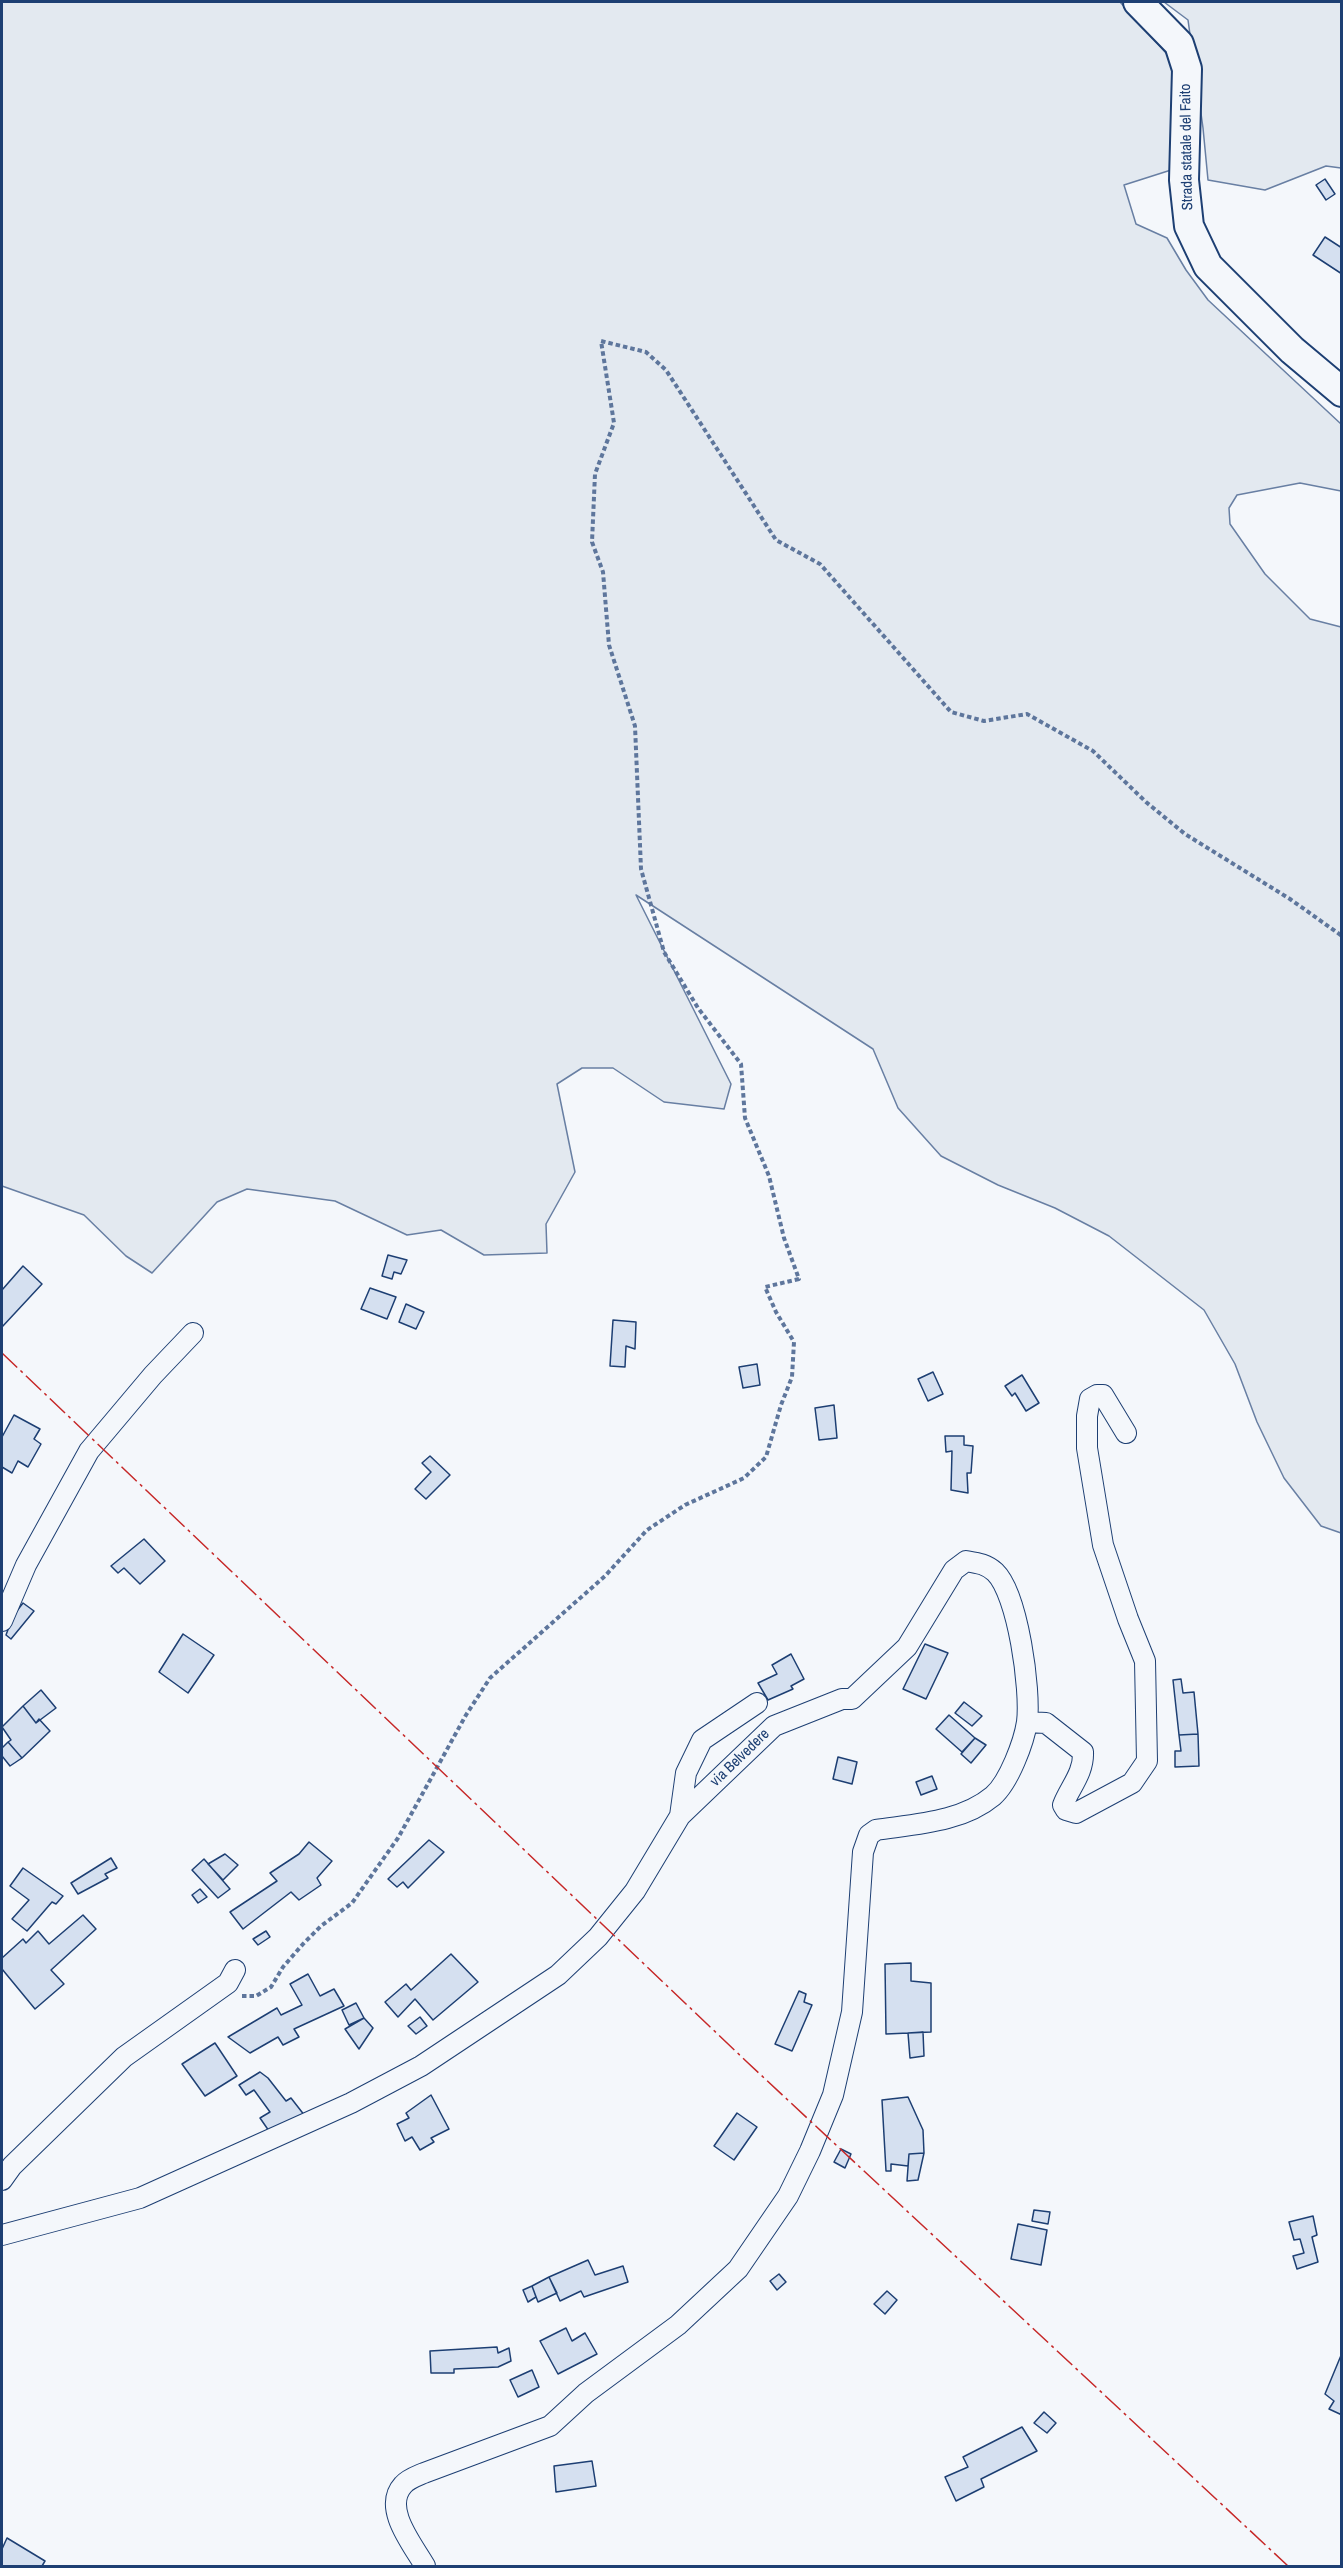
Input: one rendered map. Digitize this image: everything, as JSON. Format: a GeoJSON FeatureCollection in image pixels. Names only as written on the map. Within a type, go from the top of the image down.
{"type":"FeatureCollection","features":[{"type":"Feature","properties":{"kind":"street","name":"Strada statale del Faito"},"geometry":{"type":"LineString","coordinates":[[1138,2],[1179,44],[1187,69],[1184,180],[1189,226],[1208,266],[1292,350],[1341,392]]}},
{"type":"Feature","properties":{"kind":"street"},"geometry":{"type":"LineString","coordinates":[[2,1621],[26,1565],[89,1451],[193,1333]]}},
{"type":"Feature","properties":{"kind":"street"},"geometry":{"type":"LineString","coordinates":[[425,2566],[395,2509],[397,2494],[404,2483],[466,2456],[550,2426],[586,2393],[678,2325],[738,2269],[788,2196],[833,2095],[852,2012],[863,1852],[869,1835],[876,1830],[969,1812],[995,1794],[1015,1762],[1027,1722],[1046,1723],[1083,1752],[1079,1774],[1063,1805],[1066,1810],[1076,1814],[1132,1783],[1147,1761],[1145,1661],[1103,1545],[1087,1448],[1087,1416],[1090,1399],[1096,1395],[1103,1395],[1126,1433]]}},
{"type":"Feature","properties":{"kind":"street","name":"via Belvedere"},"geometry":{"type":"LineString","coordinates":[[680,1816],[774,1726],[842,1699],[852,1700],[907,1647],[954,1570],[966,1561],[984,1564],[997,1574],[1014,1609],[1025,1661],[1027,1722]]}},
{"type":"Feature","properties":{"kind":"street"},"geometry":{"type":"LineString","coordinates":[[2,2235],[140,2198],[351,2103],[421,2066],[558,1975],[598,1937],[635,1891],[680,1816],[686,1773],[691,1758],[702,1740],[757,1703]]}},
{"type":"Feature","properties":{"kind":"street"},"geometry":{"type":"LineString","coordinates":[[2,2180],[12,2166],[124,2057],[228,1983],[235,1970]]}},
{"type":"Feature","properties":{"kind":"path"},"geometry":{"type":"LineString","coordinates":[[211,1996],[256,1996],[271,1987],[283,1967],[321,1926],[352,1904],[398,1838],[466,1715],[490,1678],[597,1584],[647,1530],[685,1505],[744,1478],[766,1457],[781,1405],[792,1377],[794,1342],[776,1312],[765,1287],[799,1279],[784,1238],[770,1176],[745,1118],[741,1064],[698,1008],[664,952],[641,869],[635,726],[609,645],[603,572],[592,542],[595,474],[614,423],[602,340],[646,352],[666,370],[776,540],[820,564],[951,712],[984,721],[1027,714],[1094,751],[1146,802],[1185,834],[1290,899],[1341,936]]}},
{"type":"Feature","properties":{"kind":"shaded area"},"geometry":{"type":"Polygon","coordinates":[[[2,2],[1120,2],[1167,54],[1173,71],[1171,170],[1124,185],[1136,224],[1167,238],[1186,270],[1208,300],[1341,424],[1341,491],[1300,483],[1237,495],[1229,508],[1230,524],[1265,574],[1310,619],[1341,627],[1341,1533],[1321,1526],[1284,1478],[1257,1422],[1235,1364],[1204,1310],[1109,1236],[1055,1208],[998,1185],[941,1156],[898,1108],[873,1049],[636,895],[731,1084],[724,1109],[664,1102],[613,1068],[582,1068],[557,1084],[575,1172],[546,1224],[547,1253],[484,1255],[441,1230],[407,1235],[335,1201],[247,1189],[217,1202],[152,1273],[126,1256],[84,1215],[2,1186],[2,2]]]}},
{"type":"Feature","properties":{"kind":"shaded area"},"geometry":{"type":"Polygon","coordinates":[[[1164,2],[1341,2],[1341,168],[1326,166],[1265,190],[1208,180],[1188,20],[1164,2]]]}},
{"type":"Feature","properties":{"kind":"building"},"geometry":{"type":"Polygon","coordinates":[[[1325,179],[1335,194],[1326,200],[1316,185],[1325,179]]]}},
{"type":"Feature","properties":{"kind":"building"},"geometry":{"type":"Polygon","coordinates":[[[1325,237],[1342,248],[1342,274],[1313,255],[1325,237]]]}},
{"type":"Feature","properties":{"kind":"building"},"geometry":{"type":"Polygon","coordinates":[[[388,1255],[407,1260],[401,1274],[394,1272],[392,1279],[382,1276],[388,1255]]]}},
{"type":"Feature","properties":{"kind":"building"},"geometry":{"type":"Polygon","coordinates":[[[23,1266],[42,1284],[2,1327],[2,1290],[23,1266]]]}},
{"type":"Feature","properties":{"kind":"building"},"geometry":{"type":"Polygon","coordinates":[[[370,1288],[396,1297],[387,1319],[361,1309],[370,1288]]]}},
{"type":"Feature","properties":{"kind":"building"},"geometry":{"type":"Polygon","coordinates":[[[406,1304],[424,1312],[416,1329],[399,1322],[406,1304]]]}},
{"type":"Feature","properties":{"kind":"building"},"geometry":{"type":"Polygon","coordinates":[[[613,1320],[636,1322],[635,1349],[626,1346],[625,1367],[610,1366],[613,1320]]]}},
{"type":"Feature","properties":{"kind":"building"},"geometry":{"type":"Polygon","coordinates":[[[757,1364],[760,1385],[743,1388],[739,1367],[757,1364]]]}},
{"type":"Feature","properties":{"kind":"building"},"geometry":{"type":"Polygon","coordinates":[[[933,1372],[943,1394],[928,1401],[918,1379],[933,1372]]]}},
{"type":"Feature","properties":{"kind":"building"},"geometry":{"type":"Polygon","coordinates":[[[1022,1375],[1039,1403],[1026,1411],[1015,1393],[1012,1396],[1005,1386],[1022,1375]]]}},
{"type":"Feature","properties":{"kind":"building"},"geometry":{"type":"Polygon","coordinates":[[[834,1405],[837,1438],[819,1440],[815,1408],[834,1405]]]}},
{"type":"Feature","properties":{"kind":"building"},"geometry":{"type":"Polygon","coordinates":[[[14,1415],[40,1429],[34,1439],[41,1444],[28,1467],[18,1461],[12,1473],[2,1467],[2,1437],[14,1415]]]}},
{"type":"Feature","properties":{"kind":"building"},"geometry":{"type":"Polygon","coordinates":[[[945,1436],[964,1436],[964,1445],[973,1446],[971,1473],[967,1473],[968,1493],[951,1490],[952,1451],[946,1452],[945,1436]]]}},
{"type":"Feature","properties":{"kind":"building"},"geometry":{"type":"Polygon","coordinates":[[[430,1456],[450,1475],[426,1499],[415,1489],[431,1472],[422,1463],[430,1456]]]}},
{"type":"Feature","properties":{"kind":"building"},"geometry":{"type":"Polygon","coordinates":[[[144,1539],[165,1561],[140,1584],[124,1568],[118,1573],[111,1566],[144,1539]]]}},
{"type":"Feature","properties":{"kind":"building"},"geometry":{"type":"Polygon","coordinates":[[[23,1603],[34,1611],[11,1639],[6,1635],[13,1616],[23,1603]]]}},
{"type":"Feature","properties":{"kind":"building"},"geometry":{"type":"Polygon","coordinates":[[[183,1634],[214,1655],[188,1693],[159,1672],[183,1634]]]}},
{"type":"Feature","properties":{"kind":"building"},"geometry":{"type":"Polygon","coordinates":[[[925,1644],[948,1653],[926,1699],[903,1689],[925,1644]]]}},
{"type":"Feature","properties":{"kind":"building"},"geometry":{"type":"Polygon","coordinates":[[[791,1654],[804,1679],[791,1686],[793,1689],[768,1700],[758,1683],[777,1674],[772,1665],[791,1654]]]}},
{"type":"Feature","properties":{"kind":"building"},"geometry":{"type":"Polygon","coordinates":[[[1181,1679],[1183,1693],[1194,1692],[1198,1734],[1179,1735],[1173,1680],[1181,1679]]]}},
{"type":"Feature","properties":{"kind":"building"},"geometry":{"type":"Polygon","coordinates":[[[41,1690],[56,1708],[36,1723],[23,1706],[41,1690]]]}},
{"type":"Feature","properties":{"kind":"building"},"geometry":{"type":"Polygon","coordinates":[[[964,1702],[982,1716],[972,1726],[955,1713],[964,1702]]]}},
{"type":"Feature","properties":{"kind":"building"},"geometry":{"type":"Polygon","coordinates":[[[23,1706],[36,1723],[39,1719],[50,1731],[22,1758],[8,1742],[11,1740],[2,1727],[23,1706]]]}},
{"type":"Feature","properties":{"kind":"building"},"geometry":{"type":"Polygon","coordinates":[[[949,1715],[975,1738],[962,1752],[936,1729],[949,1715]]]}},
{"type":"Feature","properties":{"kind":"building"},"geometry":{"type":"Polygon","coordinates":[[[1198,1734],[1199,1766],[1175,1767],[1175,1751],[1181,1751],[1179,1735],[1198,1734]]]}},
{"type":"Feature","properties":{"kind":"building"},"geometry":{"type":"Polygon","coordinates":[[[975,1738],[986,1745],[971,1763],[961,1754],[975,1738]]]}},
{"type":"Feature","properties":{"kind":"building"},"geometry":{"type":"Polygon","coordinates":[[[8,1742],[22,1758],[10,1766],[2,1756],[2,1748],[8,1742]]]}},
{"type":"Feature","properties":{"kind":"building"},"geometry":{"type":"Polygon","coordinates":[[[838,1757],[857,1762],[852,1784],[833,1779],[838,1757]]]}},
{"type":"Feature","properties":{"kind":"building"},"geometry":{"type":"Polygon","coordinates":[[[932,1776],[937,1789],[921,1795],[916,1782],[932,1776]]]}},
{"type":"Feature","properties":{"kind":"building"},"geometry":{"type":"Polygon","coordinates":[[[429,1840],[444,1852],[408,1888],[403,1882],[397,1887],[388,1879],[429,1840]]]}},
{"type":"Feature","properties":{"kind":"building"},"geometry":{"type":"Polygon","coordinates":[[[309,1842],[332,1861],[317,1878],[321,1885],[299,1900],[291,1892],[243,1929],[230,1912],[277,1881],[270,1873],[299,1854],[309,1842]]]}},
{"type":"Feature","properties":{"kind":"building"},"geometry":{"type":"Polygon","coordinates":[[[225,1854],[238,1865],[223,1880],[208,1864],[225,1854]]]}},
{"type":"Feature","properties":{"kind":"building"},"geometry":{"type":"Polygon","coordinates":[[[111,1858],[117,1868],[105,1874],[108,1878],[78,1894],[71,1883],[111,1858]]]}},
{"type":"Feature","properties":{"kind":"building"},"geometry":{"type":"Polygon","coordinates":[[[204,1859],[230,1889],[218,1898],[192,1870],[204,1859]]]}},
{"type":"Feature","properties":{"kind":"building"},"geometry":{"type":"Polygon","coordinates":[[[23,1868],[63,1896],[56,1904],[52,1902],[27,1931],[12,1919],[29,1900],[10,1886],[23,1868]]]}},
{"type":"Feature","properties":{"kind":"building"},"geometry":{"type":"Polygon","coordinates":[[[200,1889],[207,1897],[198,1903],[192,1895],[200,1889]]]}},
{"type":"Feature","properties":{"kind":"building"},"geometry":{"type":"Polygon","coordinates":[[[83,1915],[96,1929],[51,1970],[64,1984],[35,2009],[2,1969],[2,1958],[23,1939],[26,1943],[38,1931],[49,1944],[83,1915]]]}},
{"type":"Feature","properties":{"kind":"building"},"geometry":{"type":"Polygon","coordinates":[[[266,1931],[270,1937],[258,1945],[253,1939],[266,1931]]]}},
{"type":"Feature","properties":{"kind":"building"},"geometry":{"type":"Polygon","coordinates":[[[451,1954],[478,1982],[433,2020],[415,1999],[398,2017],[385,2002],[406,1984],[411,1990],[451,1954]]]}},
{"type":"Feature","properties":{"kind":"building"},"geometry":{"type":"Polygon","coordinates":[[[911,1963],[911,1981],[931,1983],[931,2032],[886,2034],[885,1964],[911,1963]]]}},
{"type":"Feature","properties":{"kind":"building"},"geometry":{"type":"Polygon","coordinates":[[[308,1974],[320,1996],[334,1989],[344,2006],[294,2029],[299,2037],[283,2045],[278,2037],[250,2053],[228,2037],[277,2008],[281,2015],[302,2005],[290,1984],[308,1974]]]}},
{"type":"Feature","properties":{"kind":"building"},"geometry":{"type":"Polygon","coordinates":[[[799,1991],[806,1994],[804,2002],[812,2005],[792,2051],[775,2044],[799,1991]]]}},
{"type":"Feature","properties":{"kind":"building"},"geometry":{"type":"Polygon","coordinates":[[[356,2003],[364,2018],[349,2025],[342,2010],[356,2003]]]}},
{"type":"Feature","properties":{"kind":"building"},"geometry":{"type":"Polygon","coordinates":[[[420,2017],[427,2026],[416,2034],[408,2026],[420,2017]]]}},
{"type":"Feature","properties":{"kind":"building"},"geometry":{"type":"Polygon","coordinates":[[[364,2018],[373,2028],[359,2049],[345,2029],[364,2018]]]}},
{"type":"Feature","properties":{"kind":"building"},"geometry":{"type":"Polygon","coordinates":[[[923,2032],[924,2056],[910,2058],[908,2033],[923,2032]]]}},
{"type":"Feature","properties":{"kind":"building"},"geometry":{"type":"Polygon","coordinates":[[[215,2043],[237,2076],[205,2096],[182,2064],[215,2043]]]}},
{"type":"Feature","properties":{"kind":"building"},"geometry":{"type":"Polygon","coordinates":[[[260,2072],[268,2078],[286,2101],[291,2098],[305,2116],[269,2131],[260,2118],[270,2112],[254,2090],[246,2095],[239,2085],[260,2072]]]}},
{"type":"Feature","properties":{"kind":"building"},"geometry":{"type":"Polygon","coordinates":[[[431,2095],[449,2129],[431,2138],[434,2142],[420,2150],[412,2137],[405,2141],[397,2124],[409,2118],[406,2113],[431,2095]]]}},
{"type":"Feature","properties":{"kind":"building"},"geometry":{"type":"Polygon","coordinates":[[[908,2097],[923,2130],[924,2153],[909,2154],[908,2166],[891,2164],[891,2171],[886,2171],[882,2100],[908,2097]]]}},
{"type":"Feature","properties":{"kind":"building"},"geometry":{"type":"Polygon","coordinates":[[[737,2113],[757,2127],[734,2160],[714,2146],[737,2113]]]}},
{"type":"Feature","properties":{"kind":"building"},"geometry":{"type":"Polygon","coordinates":[[[841,2149],[851,2154],[845,2168],[834,2162],[841,2149]]]}},
{"type":"Feature","properties":{"kind":"building"},"geometry":{"type":"Polygon","coordinates":[[[924,2153],[918,2180],[907,2181],[909,2154],[924,2153]]]}},
{"type":"Feature","properties":{"kind":"building"},"geometry":{"type":"Polygon","coordinates":[[[1034,2210],[1050,2212],[1048,2224],[1032,2221],[1034,2210]]]}},
{"type":"Feature","properties":{"kind":"building"},"geometry":{"type":"Polygon","coordinates":[[[1313,2216],[1317,2235],[1312,2237],[1318,2262],[1297,2269],[1293,2256],[1304,2253],[1300,2239],[1294,2240],[1289,2222],[1313,2216]]]}},
{"type":"Feature","properties":{"kind":"building"},"geometry":{"type":"Polygon","coordinates":[[[1018,2224],[1047,2230],[1041,2265],[1011,2259],[1018,2224]]]}},
{"type":"Feature","properties":{"kind":"building"},"geometry":{"type":"Polygon","coordinates":[[[588,2260],[595,2275],[623,2266],[628,2282],[584,2297],[581,2291],[560,2301],[549,2277],[588,2260]]]}},
{"type":"Feature","properties":{"kind":"building"},"geometry":{"type":"Polygon","coordinates":[[[779,2274],[786,2282],[777,2290],[770,2281],[779,2274]]]}},
{"type":"Feature","properties":{"kind":"building"},"geometry":{"type":"Polygon","coordinates":[[[549,2277],[557,2293],[538,2302],[532,2286],[549,2277]]]}},
{"type":"Feature","properties":{"kind":"building"},"geometry":{"type":"Polygon","coordinates":[[[532,2286],[536,2297],[528,2302],[523,2290],[532,2286]]]}},
{"type":"Feature","properties":{"kind":"building"},"geometry":{"type":"Polygon","coordinates":[[[887,2291],[897,2300],[885,2314],[874,2304],[887,2291]]]}},
{"type":"Feature","properties":{"kind":"building"},"geometry":{"type":"Polygon","coordinates":[[[566,2328],[572,2341],[585,2333],[597,2354],[558,2374],[540,2341],[566,2328]]]}},
{"type":"Feature","properties":{"kind":"building"},"geometry":{"type":"Polygon","coordinates":[[[497,2347],[498,2353],[509,2348],[511,2361],[498,2367],[454,2369],[454,2373],[431,2373],[430,2351],[497,2347]]]}},
{"type":"Feature","properties":{"kind":"building"},"geometry":{"type":"Polygon","coordinates":[[[1342,2353],[1342,2415],[1329,2409],[1334,2401],[1325,2394],[1342,2353]]]}},
{"type":"Feature","properties":{"kind":"building"},"geometry":{"type":"Polygon","coordinates":[[[532,2370],[539,2387],[518,2397],[510,2380],[532,2370]]]}},
{"type":"Feature","properties":{"kind":"building"},"geometry":{"type":"Polygon","coordinates":[[[1044,2412],[1056,2423],[1047,2433],[1034,2423],[1044,2412]]]}},
{"type":"Feature","properties":{"kind":"building"},"geometry":{"type":"Polygon","coordinates":[[[1022,2427],[1037,2451],[981,2479],[984,2487],[956,2501],[945,2477],[968,2467],[963,2457],[1022,2427]]]}},
{"type":"Feature","properties":{"kind":"building"},"geometry":{"type":"Polygon","coordinates":[[[592,2461],[596,2486],[556,2492],[554,2466],[592,2461]]]}},
{"type":"Feature","properties":{"kind":"building"},"geometry":{"type":"Polygon","coordinates":[[[7,2538],[45,2561],[42,2566],[2,2566],[2,2549],[7,2538]]]}},
{"type":"Feature","properties":{"kind":"power"},"geometry":{"type":"LineString","coordinates":[[2,1353],[747,2062],[1288,2566]]}}]}
